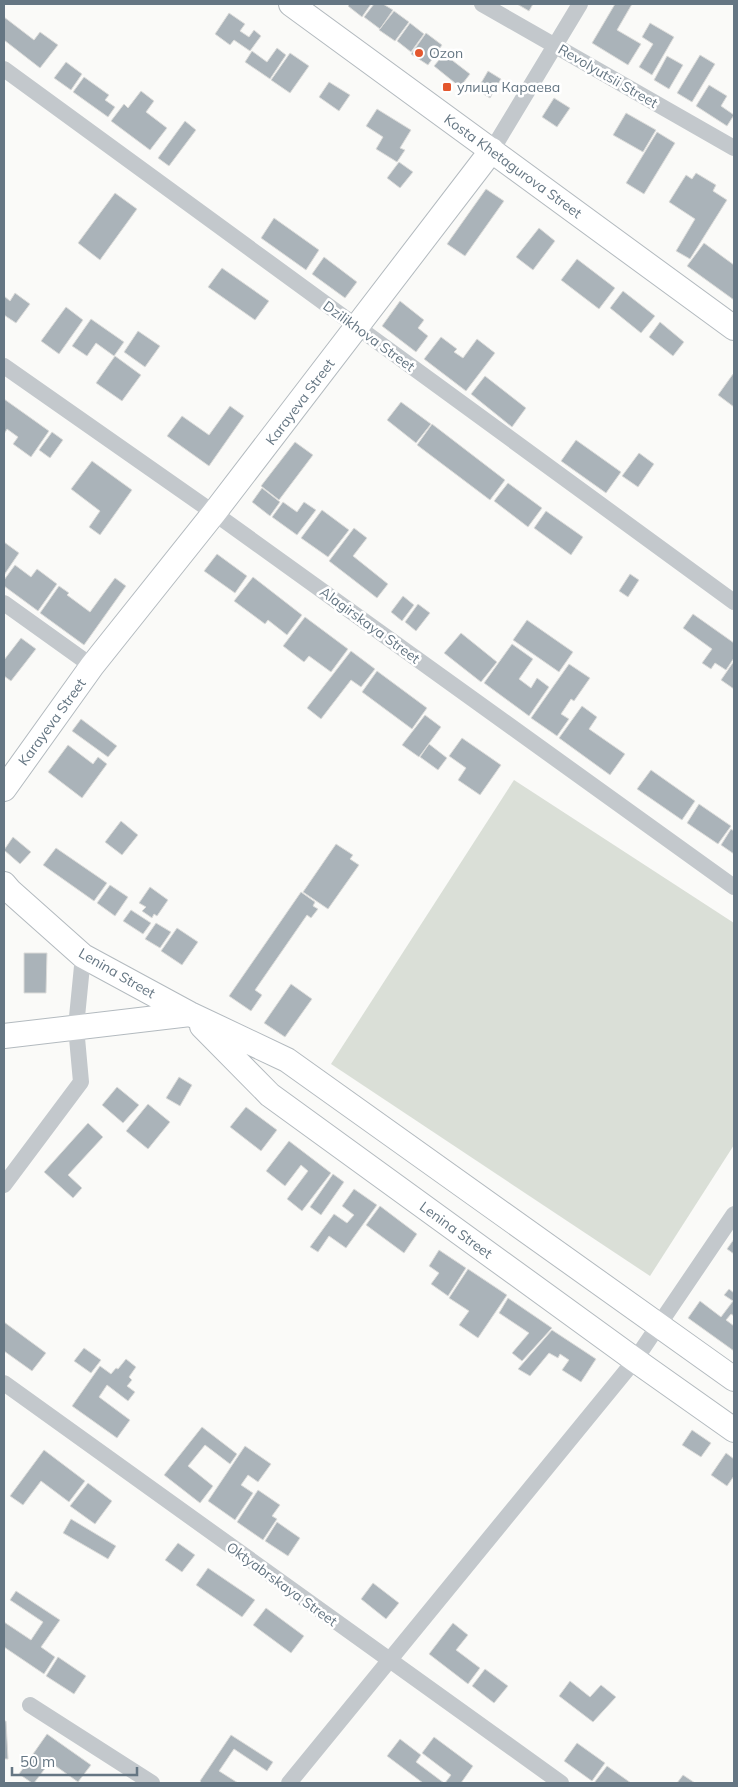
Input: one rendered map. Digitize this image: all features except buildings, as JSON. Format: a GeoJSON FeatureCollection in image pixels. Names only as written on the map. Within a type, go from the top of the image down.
{"type":"FeatureCollection","features":[{"type":"Feature","properties":{"kind":"street","name":"Kosta Khetagurova Street"},"geometry":{"type":"LineString","coordinates":[[291,4],[734,328]]}},
{"type":"Feature","properties":{"kind":"street","name":"Revolyutsii Street"},"geometry":{"type":"LineString","coordinates":[[482,4],[734,148]]}},
{"type":"Feature","properties":{"kind":"street","name":"Karayeva Street"},"geometry":{"type":"LineString","coordinates":[[4,788],[92,666],[214,514],[492,150],[580,4]]}},
{"type":"Feature","properties":{"kind":"street","name":"Dzilikhova Street"},"geometry":{"type":"LineString","coordinates":[[4,69],[356,328],[734,602]]}},
{"type":"Feature","properties":{"kind":"street","name":"Alagirskaya Street"},"geometry":{"type":"LineString","coordinates":[[4,366],[214,514],[734,887]]}},
{"type":"Feature","properties":{"kind":"street"},"geometry":{"type":"LineString","coordinates":[[4,603],[92,666]]}},
{"type":"Feature","properties":{"kind":"street","name":"Lenina Street"},"geometry":{"type":"LineString","coordinates":[[4,884],[83,956],[190,1014],[287,1060],[734,1379]]}},
{"type":"Feature","properties":{"kind":"street"},"geometry":{"type":"LineString","coordinates":[[4,1185],[81,1082],[76,1027],[83,956]]}},
{"type":"Feature","properties":{"kind":"street"},"geometry":{"type":"LineString","coordinates":[[4,1036],[190,1014]]}},
{"type":"Feature","properties":{"kind":"street","name":"Lenina Street"},"geometry":{"type":"LineString","coordinates":[[190,1014],[270,1095],[734,1430]]}},
{"type":"Feature","properties":{"kind":"street"},"geometry":{"type":"LineString","coordinates":[[289,1783],[635,1360],[734,1214]]}},
{"type":"Feature","properties":{"kind":"street","name":"Oktyabrskaya Street"},"geometry":{"type":"LineString","coordinates":[[4,1383],[561,1783]]}},
{"type":"Feature","properties":{"kind":"street"},"geometry":{"type":"LineString","coordinates":[[30,1705],[152,1783]]}},
{"type":"Feature","properties":{"kind":"shaded area"},"geometry":{"type":"Polygon","coordinates":[[[514,780],[734,923],[734,1145],[650,1276],[331,1064],[514,780]]]}},
{"type":"Feature","properties":{"kind":"place","name":"Ozon"},"geometry":{"type":"Point","coordinates":[419,53]}},
{"type":"Feature","properties":{"kind":"place","name":"улица Караева"},"geometry":{"type":"Point","coordinates":[447,87]}}]}
